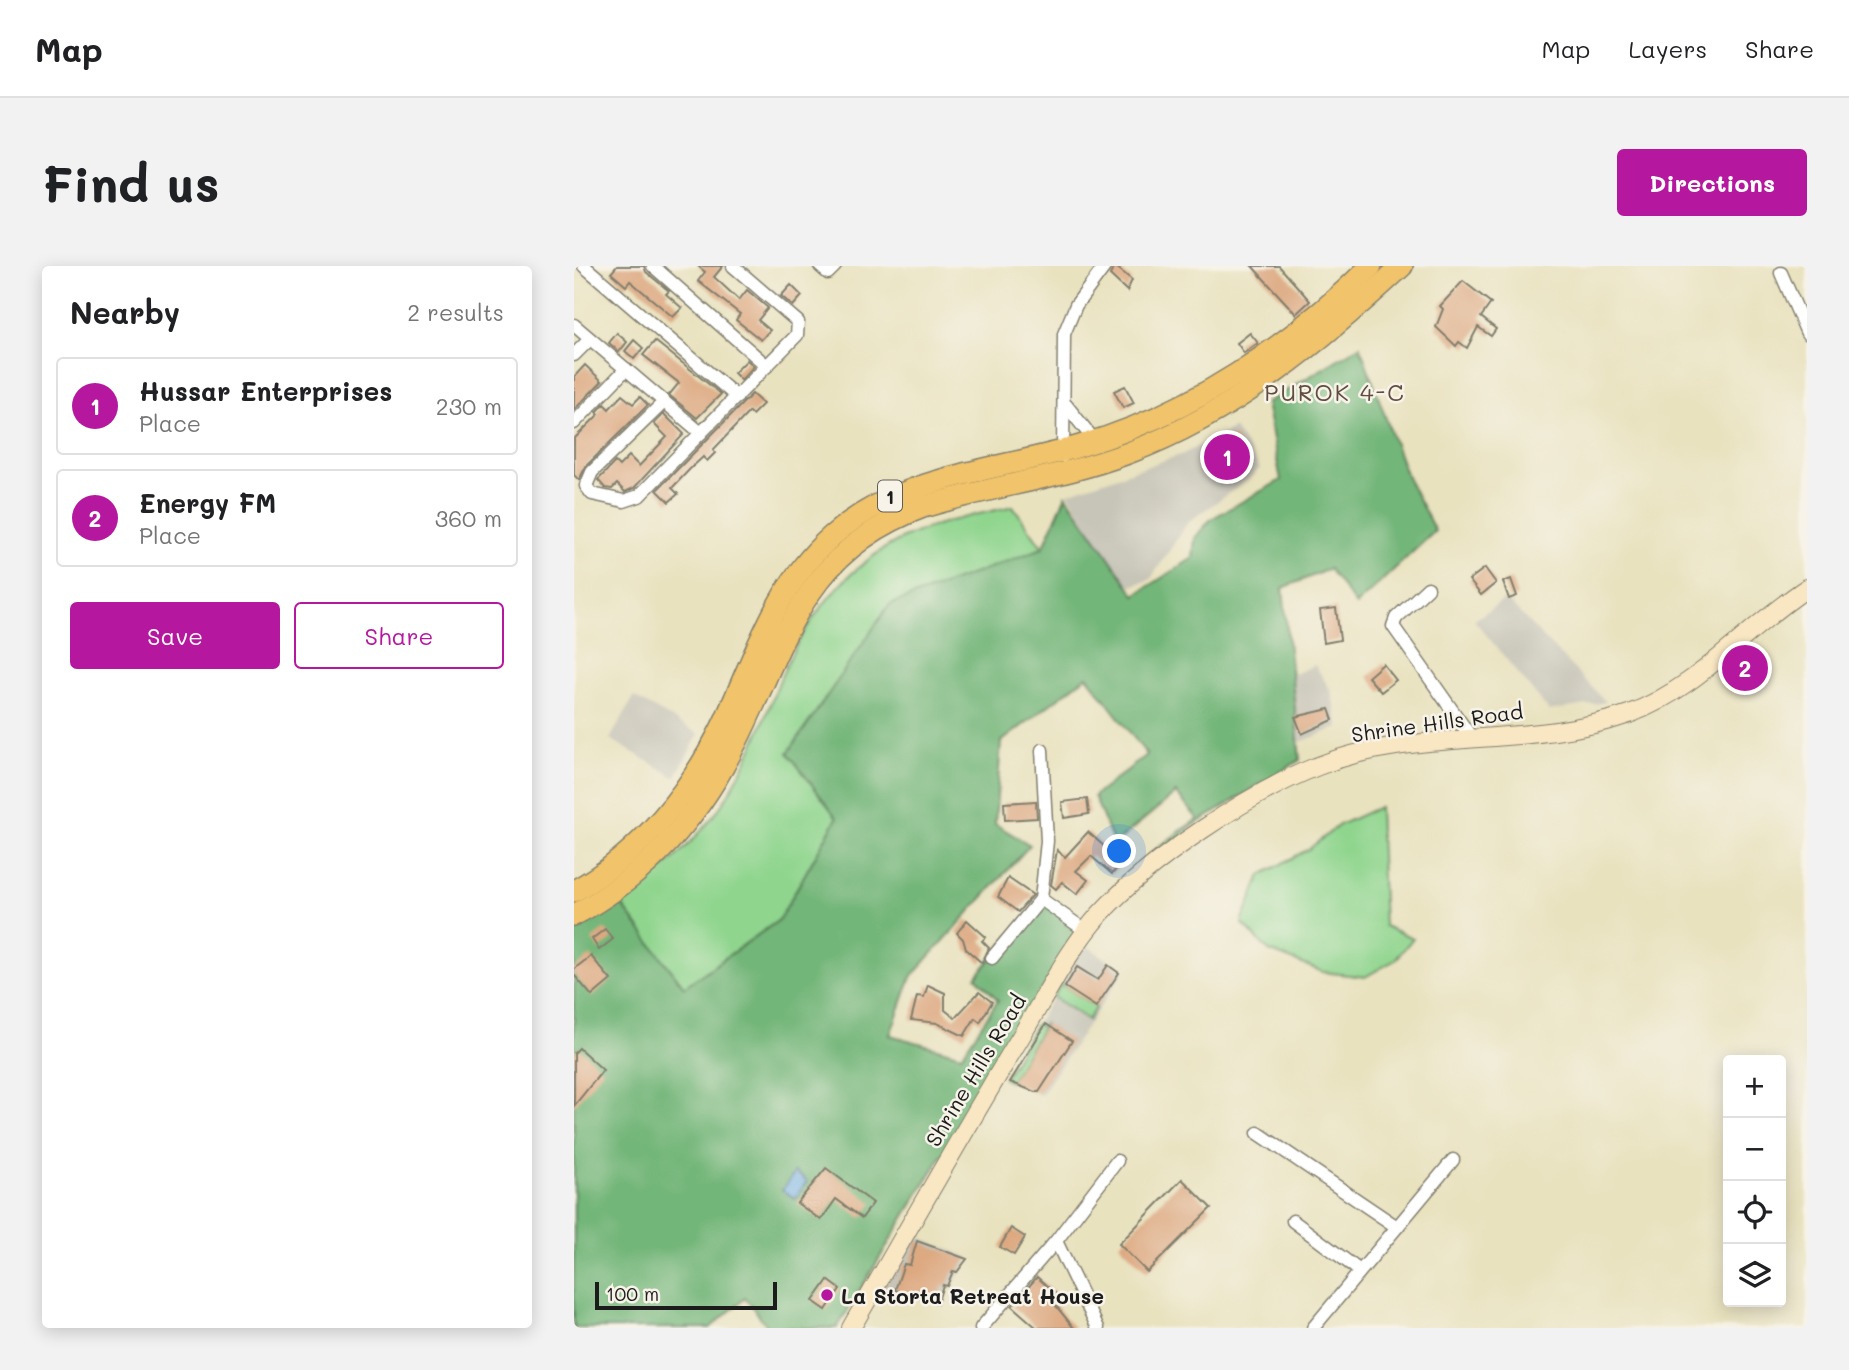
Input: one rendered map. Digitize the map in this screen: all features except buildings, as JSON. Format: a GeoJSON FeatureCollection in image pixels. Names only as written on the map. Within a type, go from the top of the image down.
{"type":"FeatureCollection","features":[{"type":"Feature","properties":{"kind":"highway","name":"1"},"geometry":{"type":"LineString","coordinates":[[1100,451],[1248,368],[1295,334],[1371,266]]}},
{"type":"Feature","properties":{"kind":"highway","name":"1"},"geometry":{"type":"LineString","coordinates":[[574,915],[612,892],[649,862],[700,804],[741,733],[790,622],[844,553],[890,521],[923,506],[1100,451],[1162,439],[1258,386],[1334,329],[1402,266]]}},
{"type":"Feature","properties":{"kind":"highway","name":"1"},"geometry":{"type":"LineString","coordinates":[[574,891],[636,845],[685,791],[724,722],[773,610],[811,557],[831,537],[869,509],[904,491],[944,478],[1065,462]]}},
{"type":"Feature","properties":{"kind":"street"},"geometry":{"type":"LineString","coordinates":[[584,266],[737,397]]}},
{"type":"Feature","properties":{"kind":"street"},"geometry":{"type":"LineString","coordinates":[[653,266],[767,366]]}},
{"type":"Feature","properties":{"kind":"street"},"geometry":{"type":"LineString","coordinates":[[664,402],[592,472],[586,486],[592,494],[610,500],[634,500],[797,335],[798,322],[733,266]]}},
{"type":"Feature","properties":{"kind":"street"},"geometry":{"type":"LineString","coordinates":[[1065,462],[1064,334],[1076,305],[1105,266]]}},
{"type":"Feature","properties":{"kind":"street"},"geometry":{"type":"LineString","coordinates":[[1781,272],[1807,333]]}},
{"type":"Feature","properties":{"kind":"street"},"geometry":{"type":"LineString","coordinates":[[574,326],[701,433]]}},
{"type":"Feature","properties":{"kind":"street"},"geometry":{"type":"LineString","coordinates":[[574,355],[590,339]]}},
{"type":"Feature","properties":{"kind":"street"},"geometry":{"type":"LineString","coordinates":[[574,423],[626,369]]}},
{"type":"Feature","properties":{"kind":"street"},"geometry":{"type":"LineString","coordinates":[[1066,405],[1100,451]]}},
{"type":"Feature","properties":{"kind":"street"},"geometry":{"type":"LineString","coordinates":[[1428,588],[1395,618],[1393,626],[1471,737]]}},
{"type":"Feature","properties":{"kind":"street","name":"Shrine Hills Road"},"geometry":{"type":"LineString","coordinates":[[851,1328],[999,1072],[1086,932],[1110,903],[1172,851],[1300,774],[1368,752],[1471,737],[1593,724],[1646,707],[1684,684],[1807,588]]}},
{"type":"Feature","properties":{"kind":"street"},"geometry":{"type":"LineString","coordinates":[[992,958],[1041,899],[1047,841],[1042,750]]}},
{"type":"Feature","properties":{"kind":"street"},"geometry":{"type":"LineString","coordinates":[[1041,899],[1086,932]]}},
{"type":"Feature","properties":{"kind":"street"},"geometry":{"type":"LineString","coordinates":[[1258,1133],[1397,1227]]}},
{"type":"Feature","properties":{"kind":"street"},"geometry":{"type":"LineString","coordinates":[[1313,1328],[1454,1160]]}},
{"type":"Feature","properties":{"kind":"street"},"geometry":{"type":"LineString","coordinates":[[987,1326],[1118,1161]]}},
{"type":"Feature","properties":{"kind":"street"},"geometry":{"type":"LineString","coordinates":[[1293,1221],[1360,1271]]}},
{"type":"Feature","properties":{"kind":"street"},"geometry":{"type":"LineString","coordinates":[[1056,1241],[1098,1328]]}},
{"type":"Feature","properties":{"kind":"shaded area"},"geometry":{"type":"Polygon","coordinates":[[[1234,428],[1260,468],[1248,480],[1188,522],[1150,580],[1131,586],[1121,580],[1068,493],[1183,454],[1234,428]]]}},
{"type":"Feature","properties":{"kind":"shaded area"},"geometry":{"type":"Polygon","coordinates":[[[1506,599],[1606,702],[1549,711],[1474,620],[1506,599]]]}},
{"type":"Feature","properties":{"kind":"shaded area"},"geometry":{"type":"Polygon","coordinates":[[[1315,665],[1331,691],[1339,727],[1298,743],[1290,676],[1315,665]]]}},
{"type":"Feature","properties":{"kind":"shaded area"},"geometry":{"type":"Polygon","coordinates":[[[634,697],[699,734],[675,777],[610,739],[634,697]]]}},
{"type":"Feature","properties":{"kind":"shaded area"},"geometry":{"type":"Polygon","coordinates":[[[1084,944],[1124,971],[1041,1095],[1004,1079],[1084,944]]]}},
{"type":"Feature","properties":{"kind":"shaded area"},"geometry":{"type":"Polygon","coordinates":[[[912,1234],[970,1258],[938,1305],[881,1287],[912,1234]]]}},
{"type":"Feature","properties":{"kind":"green space"},"geometry":{"type":"Polygon","coordinates":[[[1360,346],[1407,477],[1435,531],[1356,605],[1329,569],[1283,588],[1300,760],[1189,828],[1075,936],[837,1328],[769,1328],[745,1298],[710,1328],[574,1328],[574,920],[621,904],[684,987],[779,920],[837,818],[788,753],[889,605],[1043,548],[1066,495],[1135,595],[1193,558],[1195,538],[1211,519],[1281,480],[1266,403],[1360,346]],[[1087,676],[1001,742],[995,824],[1030,845],[911,977],[890,1035],[962,1055],[998,1000],[976,977],[1041,899],[1079,926],[1134,868],[1198,819],[1176,793],[1114,844],[1094,796],[1147,755],[1087,676]]]}},
{"type":"Feature","properties":{"kind":"green space"},"geometry":{"type":"Polygon","coordinates":[[[1013,506],[1043,548],[889,605],[837,818],[779,920],[684,987],[621,904],[689,844],[723,803],[748,757],[781,677],[802,635],[845,580],[881,551],[914,533],[942,523],[1013,506]]]}},
{"type":"Feature","properties":{"kind":"green space"},"geometry":{"type":"Polygon","coordinates":[[[1379,807],[1384,926],[1413,938],[1395,960],[1365,977],[1323,972],[1269,951],[1242,923],[1261,875],[1309,849],[1339,825],[1379,807]]]}},
{"type":"Feature","properties":{"kind":"green space"},"geometry":{"type":"Polygon","coordinates":[[[1061,984],[1096,1007],[1088,1020],[1053,997],[1061,984]]]}},
{"type":"Feature","properties":{"kind":"green space"},"geometry":{"type":"Polygon","coordinates":[[[1045,1023],[1010,1082],[1004,1079],[1036,1024],[1042,1027],[1045,1023]]]}},
{"type":"Feature","properties":{"kind":"water"},"geometry":{"type":"Polygon","coordinates":[[[795,1172],[807,1181],[795,1199],[782,1190],[795,1172]]]}},
{"type":"Feature","properties":{"kind":"place","name":"Hussar Enterprises"},"geometry":{"type":"Point","coordinates":[1227,457]}},
{"type":"Feature","properties":{"kind":"place","name":"Energy FM"},"geometry":{"type":"Point","coordinates":[1745,668]}},
{"type":"Feature","properties":{"kind":"place","name":"La Storta Retreat House"},"geometry":{"type":"Point","coordinates":[827,1295]}},
{"type":"Feature","properties":{"kind":"district","name":"PUROK 4-C"},"geometry":{"type":"Point","coordinates":[1335,392]}}]}
